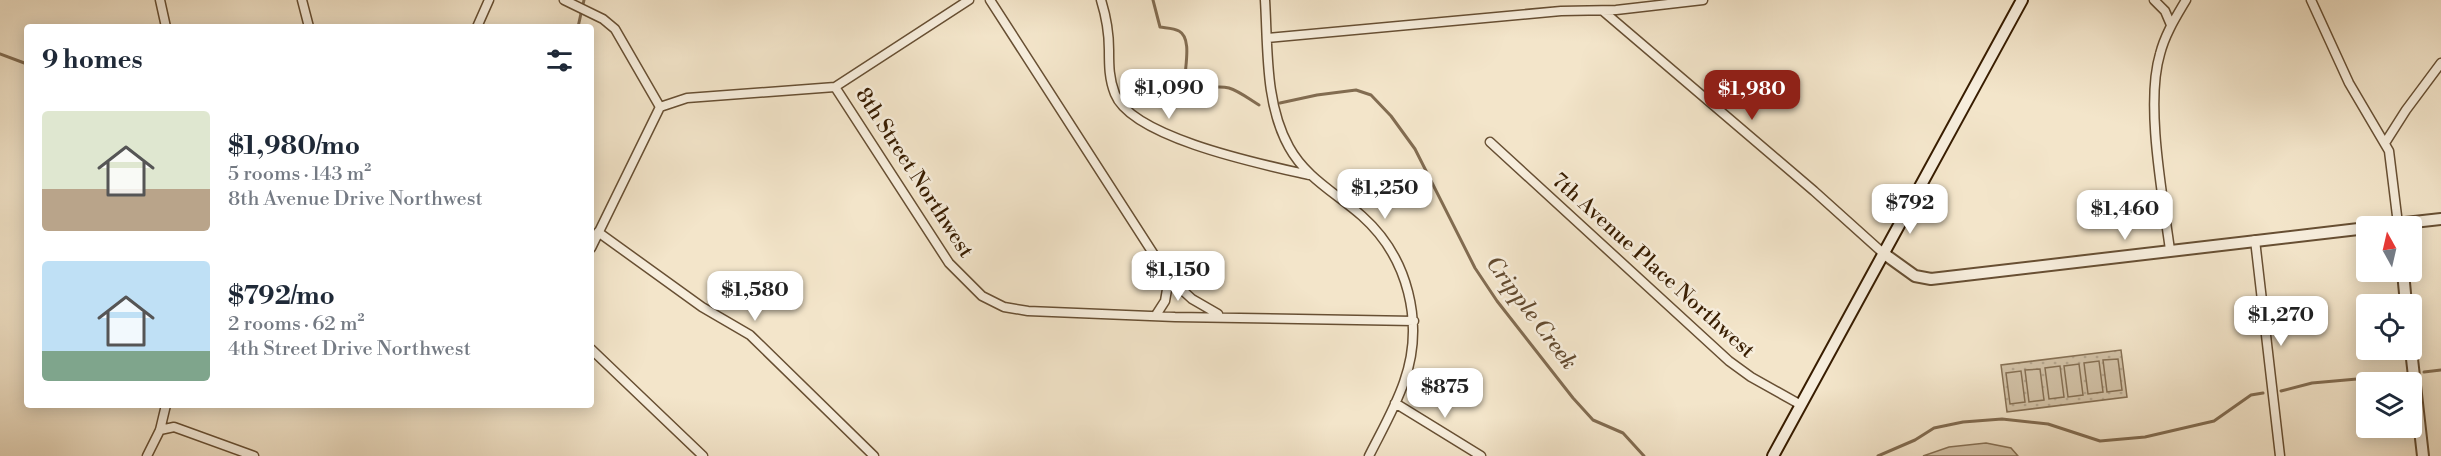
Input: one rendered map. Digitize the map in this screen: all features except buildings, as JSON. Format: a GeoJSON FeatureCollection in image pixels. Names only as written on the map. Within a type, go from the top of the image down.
{"type":"FeatureCollection","features":[{"type":"Feature","properties":{"kind":"street"},"geometry":{"type":"LineString","coordinates":[[160,0],[165,24]]}},
{"type":"Feature","properties":{"kind":"street"},"geometry":{"type":"LineString","coordinates":[[302,0],[308,24]]}},
{"type":"Feature","properties":{"kind":"street"},"geometry":{"type":"LineString","coordinates":[[478,24],[489,0]]}},
{"type":"Feature","properties":{"kind":"street"},"geometry":{"type":"LineString","coordinates":[[564,0],[597,15],[615,29],[660,107]]}},
{"type":"Feature","properties":{"kind":"street"},"geometry":{"type":"LineString","coordinates":[[594,241],[660,107],[687,98],[835,87],[969,0]]}},
{"type":"Feature","properties":{"kind":"street"},"geometry":{"type":"LineString","coordinates":[[990,0],[1169,278],[1198,303],[1221,316]]}},
{"type":"Feature","properties":{"kind":"street"},"geometry":{"type":"LineString","coordinates":[[1101,0],[1108,26],[1111,83],[1116,97],[1135,118],[1186,141],[1264,165],[1309,175]]}},
{"type":"Feature","properties":{"kind":"street"},"geometry":{"type":"LineString","coordinates":[[1265,0],[1271,89],[1278,123],[1290,149],[1309,175],[1361,215],[1387,244],[1405,278],[1414,321],[1410,363],[1395,403],[1369,456]]}},
{"type":"Feature","properties":{"kind":"street"},"geometry":{"type":"LineString","coordinates":[[1267,38],[1561,11],[1603,11],[1702,0]]}},
{"type":"Feature","properties":{"kind":"street"},"geometry":{"type":"LineString","coordinates":[[1773,456],[2022,0]]}},
{"type":"Feature","properties":{"kind":"street"},"geometry":{"type":"LineString","coordinates":[[2154,0],[2165,11],[2171,25]]}},
{"type":"Feature","properties":{"kind":"street"},"geometry":{"type":"LineString","coordinates":[[2170,250],[2157,141],[2155,89],[2159,54],[2171,25],[2186,0]]}},
{"type":"Feature","properties":{"kind":"street"},"geometry":{"type":"LineString","coordinates":[[2311,0],[2349,83],[2385,143],[2391,161],[2398,216]]}},
{"type":"Feature","properties":{"kind":"street"},"geometry":{"type":"LineString","coordinates":[[1603,11],[1883,253],[1915,276],[1931,279],[2356,229]]}},
{"type":"Feature","properties":{"kind":"street"},"geometry":{"type":"LineString","coordinates":[[2385,143],[2441,63]]}},
{"type":"Feature","properties":{"kind":"street","name":"8th Street Northwest"},"geometry":{"type":"LineString","coordinates":[[835,87],[942,253],[967,282],[990,301],[1028,311],[1156,315]]}},
{"type":"Feature","properties":{"kind":"street","name":"7th Avenue Place Northwest"},"geometry":{"type":"LineString","coordinates":[[1490,142],[1729,361],[1751,377],[1801,405]]}},
{"type":"Feature","properties":{"kind":"street"},"geometry":{"type":"LineString","coordinates":[[2422,222],[2441,219]]}},
{"type":"Feature","properties":{"kind":"street"},"geometry":{"type":"LineString","coordinates":[[598,232],[702,307],[750,335],[874,456]]}},
{"type":"Feature","properties":{"kind":"street"},"geometry":{"type":"LineString","coordinates":[[2255,240],[2280,456]]}},
{"type":"Feature","properties":{"kind":"street"},"geometry":{"type":"LineString","coordinates":[[1156,315],[1165,300],[1169,278]]}},
{"type":"Feature","properties":{"kind":"street"},"geometry":{"type":"LineString","coordinates":[[1156,315],[1414,321]]}},
{"type":"Feature","properties":{"kind":"street"},"geometry":{"type":"LineString","coordinates":[[594,352],[703,456]]}},
{"type":"Feature","properties":{"kind":"street"},"geometry":{"type":"LineString","coordinates":[[2412,360],[2423,456]]}},
{"type":"Feature","properties":{"kind":"street"},"geometry":{"type":"LineString","coordinates":[[1395,403],[1481,456]]}},
{"type":"Feature","properties":{"kind":"street"},"geometry":{"type":"LineString","coordinates":[[147,456],[160,430],[165,408]]}},
{"type":"Feature","properties":{"kind":"street"},"geometry":{"type":"LineString","coordinates":[[160,430],[174,427],[254,456]]}},
{"type":"Feature","properties":{"kind":"shaded area"},"geometry":{"type":"Polygon","coordinates":[[[2121,350],[2127,397],[2007,412],[2001,365],[2121,350]]]}},
{"type":"Feature","properties":{"kind":"shaded area"},"geometry":{"type":"Polygon","coordinates":[[[2118,359],[2122,390],[2107,392],[2103,360],[2118,359]]]}},
{"type":"Feature","properties":{"kind":"shaded area"},"geometry":{"type":"Polygon","coordinates":[[[2099,361],[2103,392],[2088,394],[2084,363],[2099,361]]]}},
{"type":"Feature","properties":{"kind":"shaded area"},"geometry":{"type":"Polygon","coordinates":[[[2079,364],[2083,395],[2068,397],[2064,366],[2079,364]]]}},
{"type":"Feature","properties":{"kind":"shaded area"},"geometry":{"type":"Polygon","coordinates":[[[2060,366],[2064,397],[2049,399],[2045,368],[2060,366]]]}},
{"type":"Feature","properties":{"kind":"shaded area"},"geometry":{"type":"Polygon","coordinates":[[[2040,369],[2044,400],[2029,402],[2025,370],[2040,369]]]}},
{"type":"Feature","properties":{"kind":"shaded area"},"geometry":{"type":"Polygon","coordinates":[[[2021,371],[2025,402],[2010,404],[2006,373],[2021,371]]]}},
{"type":"Feature","properties":{"kind":"shaded area"},"geometry":{"type":"Polygon","coordinates":[[[1986,443],[2011,448],[2018,456],[1923,456],[1949,447],[1986,443]]]}},
{"type":"Feature","properties":{"kind":"waterway","name":"Cripple Creek"},"geometry":{"type":"LineString","coordinates":[[579,24],[584,0]]}},
{"type":"Feature","properties":{"kind":"waterway","name":"Cripple Creek"},"geometry":{"type":"LineString","coordinates":[[1153,0],[1160,27],[1179,31],[1183,35],[1187,46],[1185,78],[1190,83],[1200,88],[1229,88],[1259,105]]}},
{"type":"Feature","properties":{"kind":"waterway","name":"Cripple Creek"},"geometry":{"type":"LineString","coordinates":[[0,54],[24,63]]}},
{"type":"Feature","properties":{"kind":"waterway","name":"Cripple Creek"},"geometry":{"type":"LineString","coordinates":[[1280,103],[1356,90],[1371,95],[1391,116],[1415,149],[1475,268],[1497,301],[1593,420],[1623,433],[1644,456]]}},
{"type":"Feature","properties":{"kind":"waterway","name":"Cripple Creek"},"geometry":{"type":"LineString","coordinates":[[2424,372],[2441,370]]}},
{"type":"Feature","properties":{"kind":"waterway","name":"Cripple Creek"},"geometry":{"type":"LineString","coordinates":[[2281,391],[2312,383],[2356,379]]}},
{"type":"Feature","properties":{"kind":"waterway","name":"Cripple Creek"},"geometry":{"type":"LineString","coordinates":[[1878,456],[1915,440],[1934,428],[1963,422],[2002,419],[2048,424],[2100,441],[2145,437],[2214,421],[2251,395],[2263,393]]}}]}
